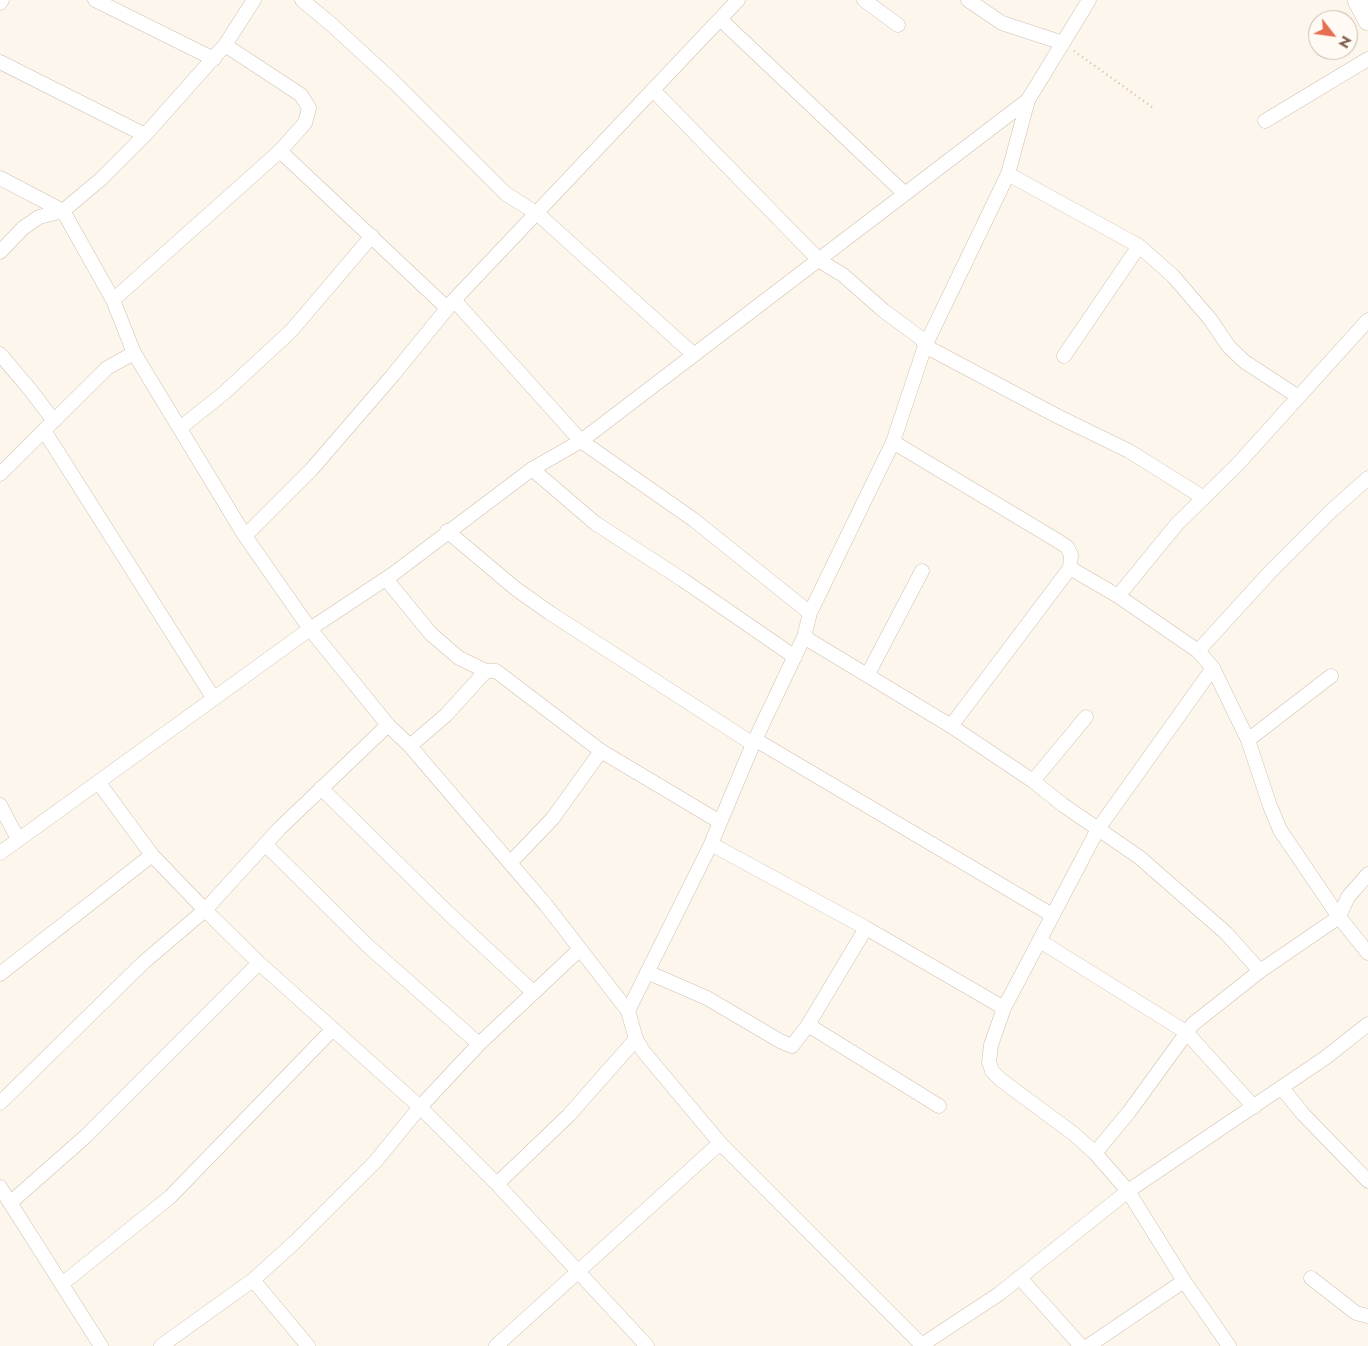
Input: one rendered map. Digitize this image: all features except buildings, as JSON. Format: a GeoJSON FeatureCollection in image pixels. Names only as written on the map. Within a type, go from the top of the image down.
{"type":"FeatureCollection","features":[{"type":"Feature","properties":{"kind":"street"},"geometry":{"type":"LineString","coordinates":[[95,0],[214,59]]}},
{"type":"Feature","properties":{"kind":"street"},"geometry":{"type":"LineString","coordinates":[[0,252],[23,228],[39,217],[63,211],[101,179],[145,135],[214,59],[254,0]]}},
{"type":"Feature","properties":{"kind":"street"},"geometry":{"type":"LineString","coordinates":[[302,0],[395,83],[506,194],[538,214],[693,354]]}},
{"type":"Feature","properties":{"kind":"street"},"geometry":{"type":"LineString","coordinates":[[245,536],[323,456],[451,304],[738,0]]}},
{"type":"Feature","properties":{"kind":"street"},"geometry":{"type":"LineString","coordinates":[[864,0],[898,25]]}},
{"type":"Feature","properties":{"kind":"street"},"geometry":{"type":"LineString","coordinates":[[968,0],[1002,23],[1064,43]]}},
{"type":"Feature","properties":{"kind":"street"},"geometry":{"type":"LineString","coordinates":[[628,1011],[711,844],[754,742],[796,657],[804,637],[810,613],[893,442],[925,346],[1008,174],[1028,100],[1089,0]]}},
{"type":"Feature","properties":{"kind":"street"},"geometry":{"type":"LineString","coordinates":[[720,19],[904,193]]}},
{"type":"Feature","properties":{"kind":"street"},"geometry":{"type":"LineString","coordinates":[[112,300],[280,151],[305,123],[308,108],[301,96],[225,45]]}},
{"type":"Feature","properties":{"kind":"street"},"geometry":{"type":"LineString","coordinates":[[1265,121],[1368,59]]}},
{"type":"Feature","properties":{"kind":"street"},"geometry":{"type":"LineString","coordinates":[[0,62],[145,135]]}},
{"type":"Feature","properties":{"kind":"street"},"geometry":{"type":"LineString","coordinates":[[653,90],[820,260],[843,275],[884,311],[910,328],[922,339],[925,346],[1057,416],[1129,451],[1204,498]]}},
{"type":"Feature","properties":{"kind":"street"},"geometry":{"type":"LineString","coordinates":[[0,853],[99,783],[310,628],[386,579],[447,531],[532,469],[581,441],[1028,100]]}},
{"type":"Feature","properties":{"kind":"street"},"geometry":{"type":"LineString","coordinates":[[280,151],[372,236],[451,304],[581,441],[694,520],[810,613]]}},
{"type":"Feature","properties":{"kind":"street"},"geometry":{"type":"LineString","coordinates":[[1008,174],[1139,246],[1173,276],[1210,319],[1229,347],[1245,362],[1297,396]]}},
{"type":"Feature","properties":{"kind":"street"},"geometry":{"type":"LineString","coordinates":[[0,178],[63,211],[112,300],[134,353],[245,536],[310,628],[388,725],[410,746],[511,862],[628,1011],[636,1039],[720,1143],[921,1345],[1020,1278],[1128,1191],[1282,1088],[1368,1024]]}},
{"type":"Feature","properties":{"kind":"street"},"geometry":{"type":"LineString","coordinates":[[180,428],[224,392],[291,331],[372,236]]}},
{"type":"Feature","properties":{"kind":"street"},"geometry":{"type":"LineString","coordinates":[[1064,356],[1139,246]]}},
{"type":"Feature","properties":{"kind":"street"},"geometry":{"type":"LineString","coordinates":[[1118,596],[1177,524],[1237,465],[1297,396],[1368,320]]}},
{"type":"Feature","properties":{"kind":"street"},"geometry":{"type":"LineString","coordinates":[[0,474],[107,368],[134,353]]}},
{"type":"Feature","properties":{"kind":"street"},"geometry":{"type":"LineString","coordinates":[[0,354],[49,427],[214,698]]}},
{"type":"Feature","properties":{"kind":"street"},"geometry":{"type":"LineString","coordinates":[[893,442],[1067,547],[1071,555],[1070,568],[951,726]]}},
{"type":"Feature","properties":{"kind":"street"},"geometry":{"type":"LineString","coordinates":[[532,469],[603,529],[683,580],[796,657]]}},
{"type":"Feature","properties":{"kind":"street"},"geometry":{"type":"LineString","coordinates":[[1198,651],[1330,510],[1368,478]]}},
{"type":"Feature","properties":{"kind":"street"},"geometry":{"type":"LineString","coordinates":[[447,531],[516,588],[550,613],[754,742],[1052,915]]}},
{"type":"Feature","properties":{"kind":"street"},"geometry":{"type":"LineString","coordinates":[[1070,568],[1118,596],[1198,651],[1213,668],[1248,740],[1280,830],[1338,917],[1368,953]]}},
{"type":"Feature","properties":{"kind":"street"},"geometry":{"type":"LineString","coordinates":[[868,674],[922,571]]}},
{"type":"Feature","properties":{"kind":"street"},"geometry":{"type":"LineString","coordinates":[[386,579],[431,634],[459,658],[486,670],[496,671],[601,751],[720,822]]}},
{"type":"Feature","properties":{"kind":"street"},"geometry":{"type":"LineString","coordinates":[[804,637],[951,726],[1139,857],[1226,933],[1260,970]]}},
{"type":"Feature","properties":{"kind":"street"},"geometry":{"type":"LineString","coordinates":[[1213,668],[1098,829],[1004,1008],[992,1045],[989,1062],[992,1071],[1020,1096],[1074,1134],[1095,1153],[1128,1191],[1184,1281],[1229,1346]]}},
{"type":"Feature","properties":{"kind":"street"},"geometry":{"type":"LineString","coordinates":[[410,746],[446,715],[486,670]]}},
{"type":"Feature","properties":{"kind":"street"},"geometry":{"type":"LineString","coordinates":[[1248,740],[1332,676]]}},
{"type":"Feature","properties":{"kind":"street"},"geometry":{"type":"LineString","coordinates":[[1032,781],[1086,717]]}},
{"type":"Feature","properties":{"kind":"street"},"geometry":{"type":"LineString","coordinates":[[0,1104],[144,962],[205,910],[265,844],[388,725]]}},
{"type":"Feature","properties":{"kind":"street"},"geometry":{"type":"LineString","coordinates":[[511,862],[553,818],[601,751]]}},
{"type":"Feature","properties":{"kind":"street"},"geometry":{"type":"LineString","coordinates":[[99,783],[152,855],[205,910],[259,962],[420,1107],[497,1184],[648,1346]]}},
{"type":"Feature","properties":{"kind":"street"},"geometry":{"type":"LineString","coordinates":[[321,788],[447,912],[533,992]]}},
{"type":"Feature","properties":{"kind":"street"},"geometry":{"type":"LineString","coordinates":[[0,805],[18,839]]}},
{"type":"Feature","properties":{"kind":"street"},"geometry":{"type":"LineString","coordinates":[[265,844],[368,946],[479,1044]]}},
{"type":"Feature","properties":{"kind":"street"},"geometry":{"type":"LineString","coordinates":[[711,844],[866,928],[1004,1008]]}},
{"type":"Feature","properties":{"kind":"street"},"geometry":{"type":"LineString","coordinates":[[0,974],[152,855]]}},
{"type":"Feature","properties":{"kind":"street"},"geometry":{"type":"LineString","coordinates":[[1095,1153],[1130,1112],[1186,1032],[1260,970],[1338,917],[1348,897],[1368,874]]}},
{"type":"Feature","properties":{"kind":"street"},"geometry":{"type":"LineString","coordinates":[[647,972],[707,998],[790,1046],[795,1044],[808,1025],[866,928]]}},
{"type":"Feature","properties":{"kind":"street"},"geometry":{"type":"LineString","coordinates":[[1040,941],[1186,1032],[1254,1106]]}},
{"type":"Feature","properties":{"kind":"street"},"geometry":{"type":"LineString","coordinates":[[169,1344],[253,1280],[344,1194],[420,1107],[479,1044],[580,949]]}},
{"type":"Feature","properties":{"kind":"street"},"geometry":{"type":"LineString","coordinates":[[10,1203],[86,1136],[259,962]]}},
{"type":"Feature","properties":{"kind":"street"},"geometry":{"type":"LineString","coordinates":[[808,1025],[939,1106]]}},
{"type":"Feature","properties":{"kind":"street"},"geometry":{"type":"LineString","coordinates":[[62,1284],[146,1219],[177,1191],[333,1029]]}},
{"type":"Feature","properties":{"kind":"street"},"geometry":{"type":"LineString","coordinates":[[497,1184],[569,1115],[636,1039]]}},
{"type":"Feature","properties":{"kind":"street"},"geometry":{"type":"LineString","coordinates":[[1282,1088],[1303,1114],[1368,1181]]}},
{"type":"Feature","properties":{"kind":"street"},"geometry":{"type":"LineString","coordinates":[[496,1346],[720,1143]]}},
{"type":"Feature","properties":{"kind":"street"},"geometry":{"type":"LineString","coordinates":[[0,1187],[62,1284],[98,1345]]}},
{"type":"Feature","properties":{"kind":"street"},"geometry":{"type":"LineString","coordinates":[[1020,1278],[1081,1346]]}},
{"type":"Feature","properties":{"kind":"street"},"geometry":{"type":"LineString","coordinates":[[1311,1278],[1356,1313],[1368,1316]]}},
{"type":"Feature","properties":{"kind":"street"},"geometry":{"type":"LineString","coordinates":[[253,1280],[308,1346]]}},
{"type":"Feature","properties":{"kind":"street"},"geometry":{"type":"LineString","coordinates":[[1088,1346],[1184,1281]]}},
{"type":"Feature","properties":{"kind":"path"},"geometry":{"type":"LineString","coordinates":[[1064,43],[1152,107]]}}]}
